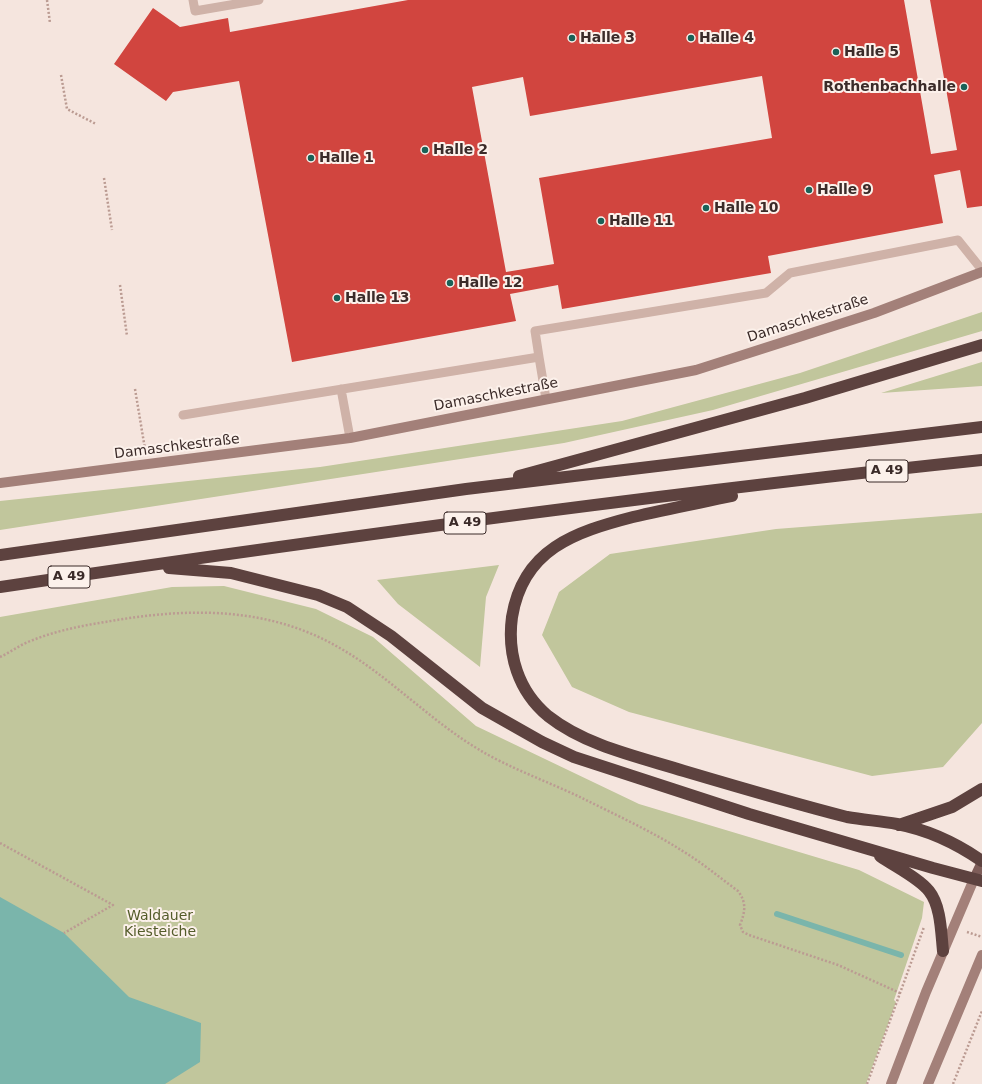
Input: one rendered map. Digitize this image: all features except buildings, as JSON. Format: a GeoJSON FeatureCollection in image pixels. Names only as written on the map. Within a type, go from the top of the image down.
{"type":"FeatureCollection","features":[{"type":"Feature","properties":{"kind":"highway"},"geometry":{"type":"LineString","coordinates":[[466,489],[554,467],[805,398],[982,345]]}},
{"type":"Feature","properties":{"kind":"highway","name":"A 49"},"geometry":{"type":"LineString","coordinates":[[0,555],[172,532],[466,489],[982,427]]}},
{"type":"Feature","properties":{"kind":"highway","name":"A 49"},"geometry":{"type":"LineString","coordinates":[[0,587],[614,502],[982,460]]}},
{"type":"Feature","properties":{"kind":"highway"},"geometry":{"type":"LineString","coordinates":[[792,482],[598,526],[576,534],[561,543],[546,554],[532,568],[524,579],[518,595],[511,629],[514,665],[519,679],[536,705],[548,716],[573,733],[621,752],[777,798],[850,817],[900,824],[961,846],[982,861]]}},
{"type":"Feature","properties":{"kind":"highway"},"geometry":{"type":"LineString","coordinates":[[138,567],[192,569],[231,574],[318,595],[347,607],[391,636],[482,708],[542,742],[574,757],[749,814],[978,880]]}},
{"type":"Feature","properties":{"kind":"highway"},"geometry":{"type":"LineString","coordinates":[[900,824],[952,807],[982,789]]}},
{"type":"Feature","properties":{"kind":"highway"},"geometry":{"type":"LineString","coordinates":[[869,849],[929,891],[935,903],[940,922],[943,951]]}},
{"type":"Feature","properties":{"kind":"main road"},"geometry":{"type":"LineString","coordinates":[[978,880],[982,861]]}},
{"type":"Feature","properties":{"kind":"street","name":"Damaschkestraße"},"geometry":{"type":"LineString","coordinates":[[0,483],[350,438],[696,370],[874,313],[982,271]]}},
{"type":"Feature","properties":{"kind":"street"},"geometry":{"type":"LineString","coordinates":[[891,1084],[943,951],[978,880]]}},
{"type":"Feature","properties":{"kind":"street"},"geometry":{"type":"LineString","coordinates":[[928,1084],[982,955]]}},
{"type":"Feature","properties":{"kind":"lane"},"geometry":{"type":"LineString","coordinates":[[193,0],[195,11],[259,0]]}},
{"type":"Feature","properties":{"kind":"lane"},"geometry":{"type":"LineString","coordinates":[[546,399],[535,331],[766,293],[790,273],[958,240],[982,271]]}},
{"type":"Feature","properties":{"kind":"lane"},"geometry":{"type":"LineString","coordinates":[[183,415],[539,357]]}},
{"type":"Feature","properties":{"kind":"lane"},"geometry":{"type":"LineString","coordinates":[[341,389],[350,438]]}},
{"type":"Feature","properties":{"kind":"path"},"geometry":{"type":"LineString","coordinates":[[47,0],[50,22]]}},
{"type":"Feature","properties":{"kind":"path"},"geometry":{"type":"LineString","coordinates":[[61,75],[67,108],[96,124]]}},
{"type":"Feature","properties":{"kind":"path"},"geometry":{"type":"LineString","coordinates":[[104,178],[112,230]]}},
{"type":"Feature","properties":{"kind":"path"},"geometry":{"type":"LineString","coordinates":[[120,284],[128,336]]}},
{"type":"Feature","properties":{"kind":"path"},"geometry":{"type":"LineString","coordinates":[[135,389],[147,465]]}},
{"type":"Feature","properties":{"kind":"path"},"geometry":{"type":"LineString","coordinates":[[0,657],[32,640],[70,628],[120,619],[172,613],[208,611],[265,619],[299,629],[337,646],[367,666],[479,750],[582,798],[680,849],[738,891],[744,900],[745,910],[740,926],[743,932],[749,936],[838,965],[900,993],[867,1084]]}},
{"type":"Feature","properties":{"kind":"path"},"geometry":{"type":"LineString","coordinates":[[0,843],[113,905],[64,934]]}},
{"type":"Feature","properties":{"kind":"path"},"geometry":{"type":"LineString","coordinates":[[953,1084],[982,1011]]}},
{"type":"Feature","properties":{"kind":"green space"},"geometry":{"type":"Polygon","coordinates":[[[982,312],[982,331],[713,410],[564,443],[0,530],[0,501],[320,467],[622,421],[800,373],[982,312]]]}},
{"type":"Feature","properties":{"kind":"green space"},"geometry":{"type":"Polygon","coordinates":[[[982,362],[982,386],[881,393],[982,362]]]}},
{"type":"Feature","properties":{"kind":"green space"},"geometry":{"type":"Polygon","coordinates":[[[982,513],[982,723],[943,767],[872,776],[629,712],[572,687],[542,635],[559,592],[610,554],[776,529],[982,513]]]}},
{"type":"Feature","properties":{"kind":"green space"},"geometry":{"type":"Polygon","coordinates":[[[499,565],[486,597],[480,667],[398,604],[377,580],[499,565]]]}},
{"type":"Feature","properties":{"kind":"green space","name":"Waldauer Kiesteiche"},"geometry":{"type":"Polygon","coordinates":[[[224,586],[316,609],[373,637],[476,726],[639,804],[859,870],[924,902],[922,918],[894,1000],[896,1002],[866,1084],[0,1084],[0,617],[172,587],[224,586]]]}},
{"type":"Feature","properties":{"kind":"water"},"geometry":{"type":"Polygon","coordinates":[[[0,897],[64,933],[129,997],[201,1023],[200,1062],[165,1084],[0,1084],[0,897]]]}},
{"type":"Feature","properties":{"kind":"waterway"},"geometry":{"type":"LineString","coordinates":[[777,914],[901,955]]}},
{"type":"Feature","properties":{"kind":"place","name":"Halle 3"},"geometry":{"type":"Point","coordinates":[572,38]}},
{"type":"Feature","properties":{"kind":"place","name":"Halle 4"},"geometry":{"type":"Point","coordinates":[691,38]}},
{"type":"Feature","properties":{"kind":"place","name":"Halle 5"},"geometry":{"type":"Point","coordinates":[836,52]}},
{"type":"Feature","properties":{"kind":"place","name":"Rothenbachhalle"},"geometry":{"type":"Point","coordinates":[964,87]}},
{"type":"Feature","properties":{"kind":"place","name":"Halle 2"},"geometry":{"type":"Point","coordinates":[425,150]}},
{"type":"Feature","properties":{"kind":"place","name":"Halle 1"},"geometry":{"type":"Point","coordinates":[311,158]}},
{"type":"Feature","properties":{"kind":"place","name":"Halle 9"},"geometry":{"type":"Point","coordinates":[809,190]}},
{"type":"Feature","properties":{"kind":"place","name":"Halle 10"},"geometry":{"type":"Point","coordinates":[706,208]}},
{"type":"Feature","properties":{"kind":"place","name":"Halle 11"},"geometry":{"type":"Point","coordinates":[601,221]}},
{"type":"Feature","properties":{"kind":"place","name":"Halle 12"},"geometry":{"type":"Point","coordinates":[450,283]}},
{"type":"Feature","properties":{"kind":"place","name":"Halle 13"},"geometry":{"type":"Point","coordinates":[337,298]}}]}
